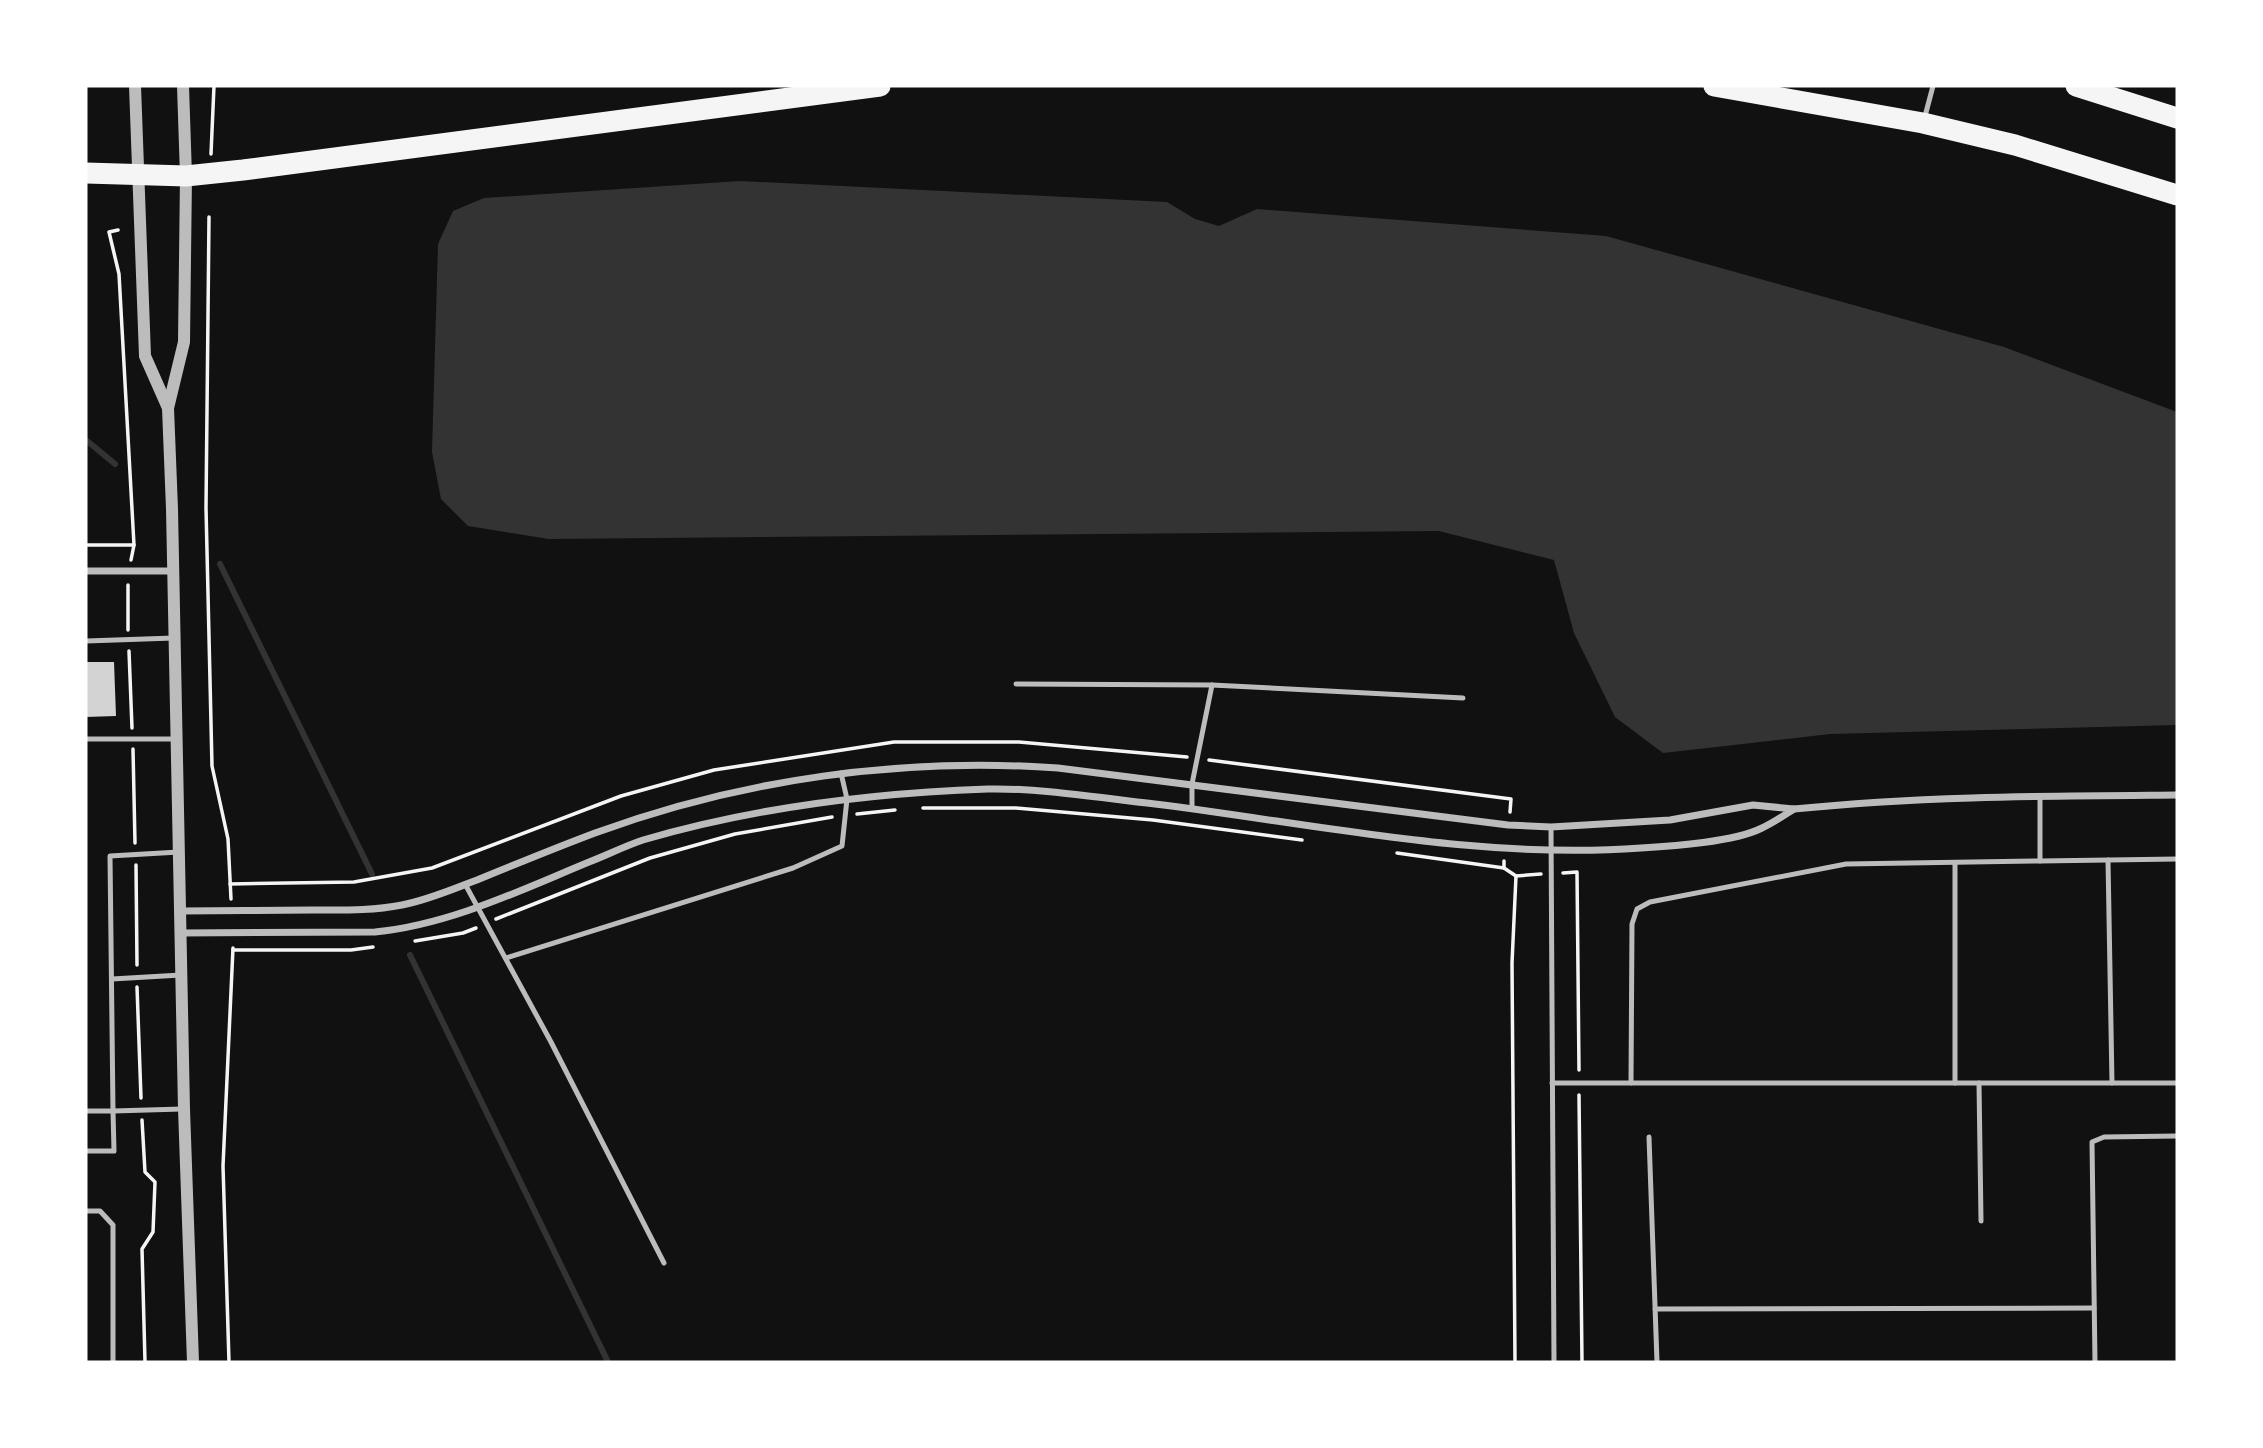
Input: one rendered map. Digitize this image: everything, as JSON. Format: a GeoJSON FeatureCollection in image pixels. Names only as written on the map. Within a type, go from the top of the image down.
{"type":"FeatureCollection","features":[{"type":"Feature","properties":{"kind":"highway"},"geometry":{"type":"LineString","coordinates":[[86,173],[186,176],[880,86]]}},
{"type":"Feature","properties":{"kind":"highway"},"geometry":{"type":"LineString","coordinates":[[1714,86],[1923,123],[2015,145],[2177,195]]}},
{"type":"Feature","properties":{"kind":"highway"},"geometry":{"type":"LineString","coordinates":[[2076,86],[2177,118]]}},
{"type":"Feature","properties":{"kind":"street"},"geometry":{"type":"LineString","coordinates":[[135,86],[145,356],[168,408]]}},
{"type":"Feature","properties":{"kind":"street"},"geometry":{"type":"LineString","coordinates":[[183,86],[186,176],[184,342],[168,408],[184,1109],[193,1362]]}},
{"type":"Feature","properties":{"kind":"street"},"geometry":{"type":"LineString","coordinates":[[86,571],[173,571]]}},
{"type":"Feature","properties":{"kind":"street"},"geometry":{"type":"LineString","coordinates":[[180,911],[365,909],[402,905],[465,884],[596,833],[690,802],[797,779],[947,764],[1000,764],[1192,784],[1508,825],[1551,827],[1670,820],[1754,805],[1794,809],[1867,802],[2177,795]]}},
{"type":"Feature","properties":{"kind":"street"},"geometry":{"type":"LineString","coordinates":[[180,933],[375,932],[403,929],[478,905],[641,841],[773,809],[880,795],[993,789],[1078,795],[1458,845],[1551,851],[1669,846],[1724,838],[1760,830],[1794,809]]}},
{"type":"Feature","properties":{"kind":"lane"},"geometry":{"type":"LineString","coordinates":[[1923,123],[1933,86]]}},
{"type":"Feature","properties":{"kind":"lane"},"geometry":{"type":"LineString","coordinates":[[86,641],[175,638]]}},
{"type":"Feature","properties":{"kind":"lane"},"geometry":{"type":"LineString","coordinates":[[1016,684],[1212,685],[1463,698]]}},
{"type":"Feature","properties":{"kind":"lane"},"geometry":{"type":"LineString","coordinates":[[1192,809],[1192,784],[1212,685]]}},
{"type":"Feature","properties":{"kind":"lane"},"geometry":{"type":"LineString","coordinates":[[86,739],[177,739]]}},
{"type":"Feature","properties":{"kind":"lane"},"geometry":{"type":"LineString","coordinates":[[506,958],[793,868],[842,846],[847,799],[841,774]]}},
{"type":"Feature","properties":{"kind":"lane"},"geometry":{"type":"LineString","coordinates":[[2040,796],[2040,861]]}},
{"type":"Feature","properties":{"kind":"lane"},"geometry":{"type":"LineString","coordinates":[[1551,827],[1553,1362]]}},
{"type":"Feature","properties":{"kind":"lane"},"geometry":{"type":"LineString","coordinates":[[86,1151],[114,1151],[110,856],[179,852]]}},
{"type":"Feature","properties":{"kind":"lane"},"geometry":{"type":"LineString","coordinates":[[1631,1083],[1632,924],[1637,909],[1650,901],[1846,864],[2177,859]]}},
{"type":"Feature","properties":{"kind":"lane"},"geometry":{"type":"LineString","coordinates":[[2108,860],[2112,1083]]}},
{"type":"Feature","properties":{"kind":"lane"},"geometry":{"type":"LineString","coordinates":[[1955,863],[1955,1083]]}},
{"type":"Feature","properties":{"kind":"lane"},"geometry":{"type":"LineString","coordinates":[[465,884],[664,1263]]}},
{"type":"Feature","properties":{"kind":"lane"},"geometry":{"type":"LineString","coordinates":[[112,979],[181,975]]}},
{"type":"Feature","properties":{"kind":"lane"},"geometry":{"type":"LineString","coordinates":[[1552,1083],[2177,1083]]}},
{"type":"Feature","properties":{"kind":"lane"},"geometry":{"type":"LineString","coordinates":[[1979,1083],[1980,1221]]}},
{"type":"Feature","properties":{"kind":"lane"},"geometry":{"type":"LineString","coordinates":[[86,1111],[184,1109]]}},
{"type":"Feature","properties":{"kind":"lane"},"geometry":{"type":"LineString","coordinates":[[2095,1362],[2092,1142],[2104,1137],[2177,1136]]}},
{"type":"Feature","properties":{"kind":"lane"},"geometry":{"type":"LineString","coordinates":[[1649,1137],[1657,1362]]}},
{"type":"Feature","properties":{"kind":"lane"},"geometry":{"type":"LineString","coordinates":[[86,1211],[100,1211],[113,1226],[113,1362]]}},
{"type":"Feature","properties":{"kind":"lane"},"geometry":{"type":"LineString","coordinates":[[1655,1309],[2094,1308]]}},
{"type":"Feature","properties":{"kind":"path"},"geometry":{"type":"LineString","coordinates":[[211,156],[214,86]]}},
{"type":"Feature","properties":{"kind":"path"},"geometry":{"type":"LineString","coordinates":[[209,217],[206,508],[212,766],[228,839],[232,910]]}},
{"type":"Feature","properties":{"kind":"path"},"geometry":{"type":"LineString","coordinates":[[118,230],[109,232],[119,274],[134,545],[127,593],[142,1110],[145,1171],[155,1182],[153,1232],[142,1249],[145,1362]]}},
{"type":"Feature","properties":{"kind":"path"},"geometry":{"type":"LineString","coordinates":[[86,545],[134,545]]}},
{"type":"Feature","properties":{"kind":"path"},"geometry":{"type":"LineString","coordinates":[[230,884],[354,882],[432,868],[621,796],[714,770],[894,743],[1019,742],[1142,751],[1511,799],[1508,825]]}},
{"type":"Feature","properties":{"kind":"path"},"geometry":{"type":"LineString","coordinates":[[915,808],[1016,808],[1153,820],[1315,842]]}},
{"type":"Feature","properties":{"kind":"path"},"geometry":{"type":"LineString","coordinates":[[405,943],[463,933],[650,858],[735,834],[901,809]]}},
{"type":"Feature","properties":{"kind":"path"},"geometry":{"type":"LineString","coordinates":[[1396,853],[1504,868],[1506,848]]}},
{"type":"Feature","properties":{"kind":"path"},"geometry":{"type":"LineString","coordinates":[[1515,1362],[1512,963],[1516,876]]}},
{"type":"Feature","properties":{"kind":"path"},"geometry":{"type":"LineString","coordinates":[[229,1362],[223,1166],[233,933]]}},
{"type":"Feature","properties":{"kind":"path"},"geometry":{"type":"LineString","coordinates":[[233,950],[351,950],[378,946]]}},
{"type":"Feature","properties":{"kind":"shaded area"},"geometry":{"type":"Polygon","coordinates":[[[740,181],[1167,202],[1195,219],[1219,226],[1257,209],[1606,236],[2004,347],[2177,412],[2177,725],[1830,734],[1663,753],[1615,717],[1574,633],[1554,560],[1439,531],[549,539],[468,526],[441,499],[432,452],[438,244],[453,211],[484,198],[740,181]]]}},
{"type":"Feature","properties":{"kind":"building"},"geometry":{"type":"Polygon","coordinates":[[[86,662],[114,662],[116,716],[86,717],[86,662]]]}},
{"type":"Feature","properties":{"kind":"waterway"},"geometry":{"type":"LineString","coordinates":[[86,440],[115,464]]}},
{"type":"Feature","properties":{"kind":"waterway"},"geometry":{"type":"LineString","coordinates":[[220,564],[372,874]]}},
{"type":"Feature","properties":{"kind":"waterway"},"geometry":{"type":"LineString","coordinates":[[410,955],[608,1362]]}}]}
